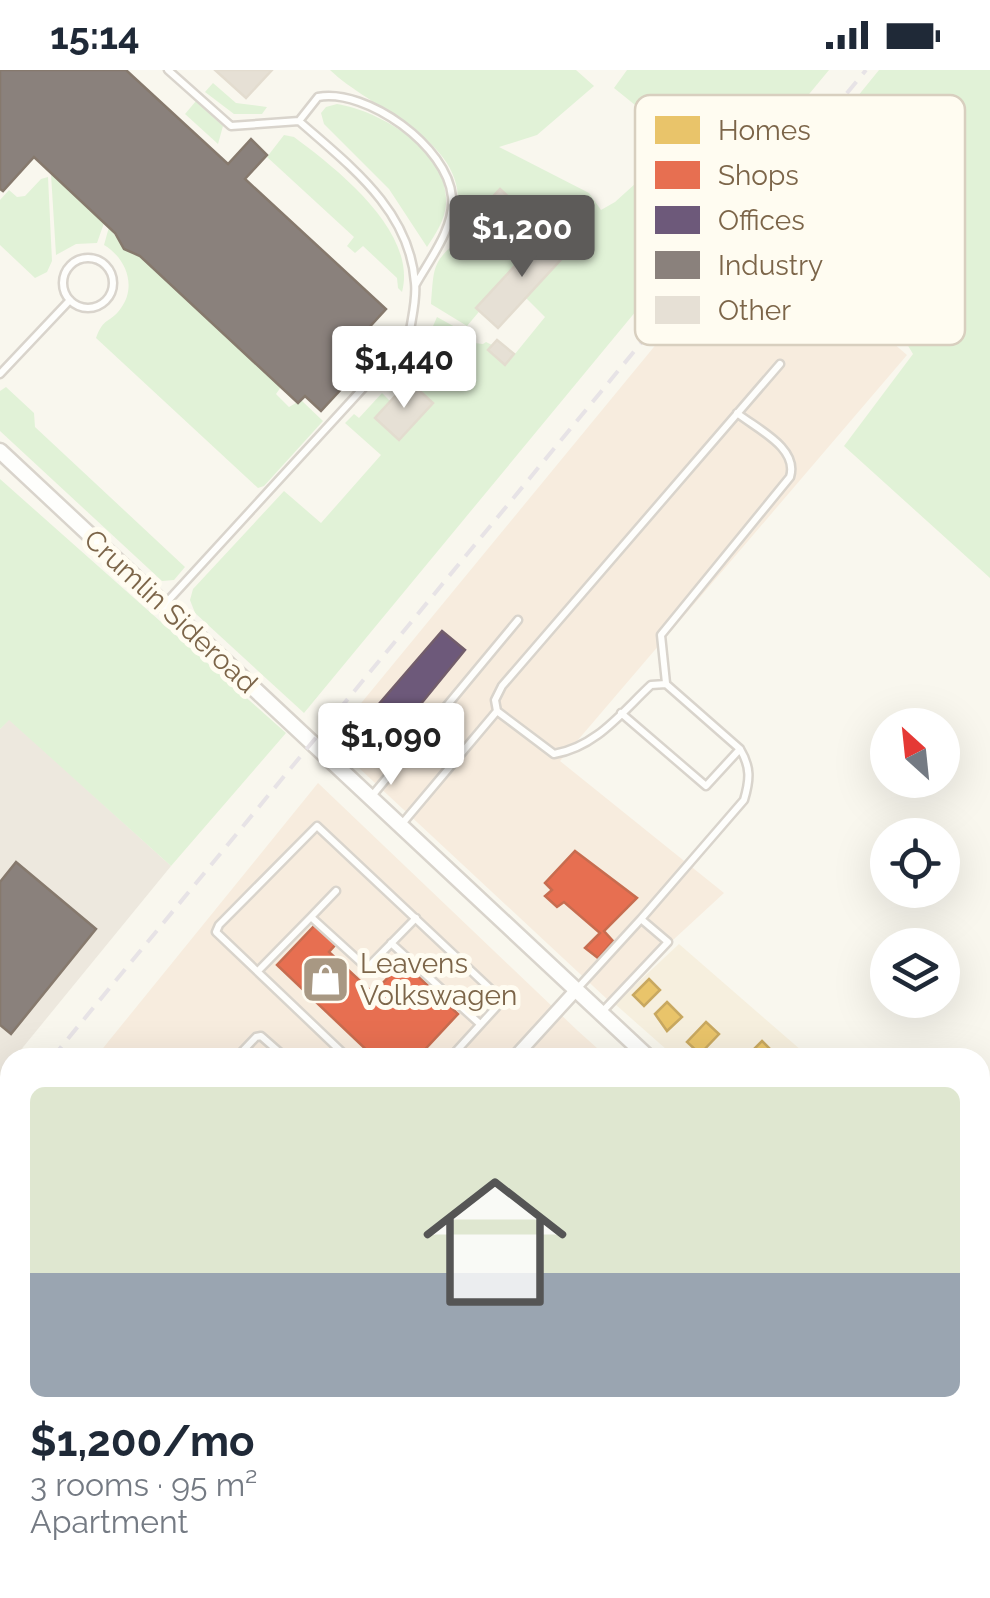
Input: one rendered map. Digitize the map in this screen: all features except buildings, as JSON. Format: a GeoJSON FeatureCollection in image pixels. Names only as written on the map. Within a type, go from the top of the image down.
{"type":"FeatureCollection","features":[{"type":"Feature","properties":{"kind":"street","name":"Crumlin Sideroad"},"geometry":{"type":"LineString","coordinates":[[0,451],[639,1048]]}},
{"type":"Feature","properties":{"kind":"street"},"geometry":{"type":"LineString","coordinates":[[523,1048],[576,990]]}},
{"type":"Feature","properties":{"kind":"lane"},"geometry":{"type":"LineString","coordinates":[[164,605],[409,338],[416,285],[408,244],[396,218],[353,168],[299,122],[232,126],[168,70]]}},
{"type":"Feature","properties":{"kind":"lane"},"geometry":{"type":"LineString","coordinates":[[299,122],[318,97],[336,94],[359,100],[411,133],[444,168],[453,199],[448,225],[416,285]]}},
{"type":"Feature","properties":{"kind":"lane"},"geometry":{"type":"LineString","coordinates":[[90,258],[106,265],[113,287],[106,301],[84,308],[70,300],[64,276],[74,262],[90,258]]}},
{"type":"Feature","properties":{"kind":"lane"},"geometry":{"type":"LineString","coordinates":[[0,374],[70,300]]}},
{"type":"Feature","properties":{"kind":"lane"},"geometry":{"type":"LineString","coordinates":[[666,684],[650,685],[596,739],[554,754],[497,711],[495,700],[502,686],[780,364]]}},
{"type":"Feature","properties":{"kind":"lane"},"geometry":{"type":"LineString","coordinates":[[576,990],[744,800],[750,782],[748,762],[740,749],[666,684],[661,635],[790,478],[793,468],[788,453],[737,413]]}},
{"type":"Feature","properties":{"kind":"lane"},"geometry":{"type":"LineString","coordinates":[[370,798],[518,620]]}},
{"type":"Feature","properties":{"kind":"lane"},"geometry":{"type":"LineString","coordinates":[[400,826],[497,711]]}},
{"type":"Feature","properties":{"kind":"lane"},"geometry":{"type":"LineString","coordinates":[[621,713],[706,786],[740,749]]}},
{"type":"Feature","properties":{"kind":"lane"},"geometry":{"type":"LineString","coordinates":[[338,1048],[216,932],[312,827],[321,827],[500,998],[459,1048]]}},
{"type":"Feature","properties":{"kind":"lane"},"geometry":{"type":"LineString","coordinates":[[258,971],[336,891]]}},
{"type":"Feature","properties":{"kind":"lane"},"geometry":{"type":"LineString","coordinates":[[311,917],[367,968],[416,918]]}},
{"type":"Feature","properties":{"kind":"lane"},"geometry":{"type":"LineString","coordinates":[[601,1012],[668,942],[641,919]]}},
{"type":"Feature","properties":{"kind":"lane"},"geometry":{"type":"LineString","coordinates":[[391,944],[480,1024]]}},
{"type":"Feature","properties":{"kind":"lane"},"geometry":{"type":"LineString","coordinates":[[247,1048],[261,1036],[275,1048]]}},
{"type":"Feature","properties":{"kind":"shaded area"},"geometry":{"type":"Polygon","coordinates":[[[656,345],[895,345],[907,355],[560,761],[724,893],[608,1000],[330,741],[656,345]]]}},
{"type":"Feature","properties":{"kind":"shaded area"},"geometry":{"type":"Polygon","coordinates":[[[9,719],[171,866],[22,1048],[0,1048],[0,729],[9,719]]]}},
{"type":"Feature","properties":{"kind":"shaded area"},"geometry":{"type":"Polygon","coordinates":[[[318,783],[597,1048],[103,1048],[318,783]]]}},
{"type":"Feature","properties":{"kind":"shaded area"},"geometry":{"type":"Polygon","coordinates":[[[679,944],[799,1048],[665,1048],[615,1004],[679,944]]]}},
{"type":"Feature","properties":{"kind":"green space"},"geometry":{"type":"Polygon","coordinates":[[[330,70],[576,70],[594,86],[537,135],[499,147],[589,193],[601,210],[635,184],[635,312],[304,713],[195,613],[190,600],[193,589],[284,491],[321,523],[381,455],[345,423],[354,414],[359,418],[382,393],[390,401],[375,418],[399,439],[432,404],[399,392],[390,384],[402,372],[398,367],[430,333],[437,317],[455,327],[440,339],[486,342],[492,345],[488,351],[506,365],[545,317],[526,298],[567,253],[545,233],[467,326],[431,304],[434,274],[451,247],[480,225],[495,244],[500,241],[510,250],[535,222],[500,189],[467,223],[451,232],[458,202],[454,177],[441,155],[422,136],[330,70]]]}},
{"type":"Feature","properties":{"kind":"green space"},"geometry":{"type":"Polygon","coordinates":[[[627,70],[829,70],[808,95],[635,95],[635,105],[614,88],[627,70]]]}},
{"type":"Feature","properties":{"kind":"green space"},"geometry":{"type":"Polygon","coordinates":[[[879,70],[990,70],[990,578],[844,446],[913,354],[908,345],[965,345],[965,95],[859,95],[879,70]]]}},
{"type":"Feature","properties":{"kind":"green space"},"geometry":{"type":"Polygon","coordinates":[[[213,83],[236,103],[267,107],[262,114],[234,114],[205,92],[213,83]]]}},
{"type":"Feature","properties":{"kind":"green space"},"geometry":{"type":"Polygon","coordinates":[[[196,101],[223,126],[218,144],[185,114],[196,101]]]}},
{"type":"Feature","properties":{"kind":"green space"},"geometry":{"type":"Polygon","coordinates":[[[337,104],[392,125],[425,151],[437,167],[446,204],[442,221],[427,247],[389,189],[324,124],[321,113],[337,104]]]}},
{"type":"Feature","properties":{"kind":"green space"},"geometry":{"type":"Polygon","coordinates":[[[284,135],[294,137],[331,166],[386,225],[404,269],[402,292],[397,278],[363,246],[355,253],[347,246],[354,237],[267,157],[284,135]]]}},
{"type":"Feature","properties":{"kind":"green space"},"geometry":{"type":"Polygon","coordinates":[[[51,174],[104,223],[97,243],[76,244],[56,255],[51,174]]]}},
{"type":"Feature","properties":{"kind":"green space"},"geometry":{"type":"Polygon","coordinates":[[[48,177],[52,261],[47,272],[35,278],[0,245],[0,200],[9,190],[17,197],[25,196],[48,177]]]}},
{"type":"Feature","properties":{"kind":"green space"},"geometry":{"type":"Polygon","coordinates":[[[109,227],[124,249],[140,256],[281,387],[276,394],[289,407],[301,400],[323,421],[264,486],[258,488],[96,338],[102,326],[121,308],[128,291],[123,265],[104,245],[109,227]]]}},
{"type":"Feature","properties":{"kind":"green space"},"geometry":{"type":"Polygon","coordinates":[[[6,387],[34,413],[35,427],[185,567],[174,580],[162,581],[0,431],[0,391],[6,387]]]}},
{"type":"Feature","properties":{"kind":"green space"},"geometry":{"type":"Polygon","coordinates":[[[0,479],[286,733],[171,866],[9,720],[0,729],[0,479]]]}},
{"type":"Feature","properties":{"kind":"railway"},"geometry":{"type":"LineString","coordinates":[[845,95],[866,70]]}},
{"type":"Feature","properties":{"kind":"railway"},"geometry":{"type":"LineString","coordinates":[[60,1048],[639,345]]}},
{"type":"Feature","properties":{"kind":"place","name":"Leavens Volkswagen"},"geometry":{"type":"Point","coordinates":[325,979]}}]}
